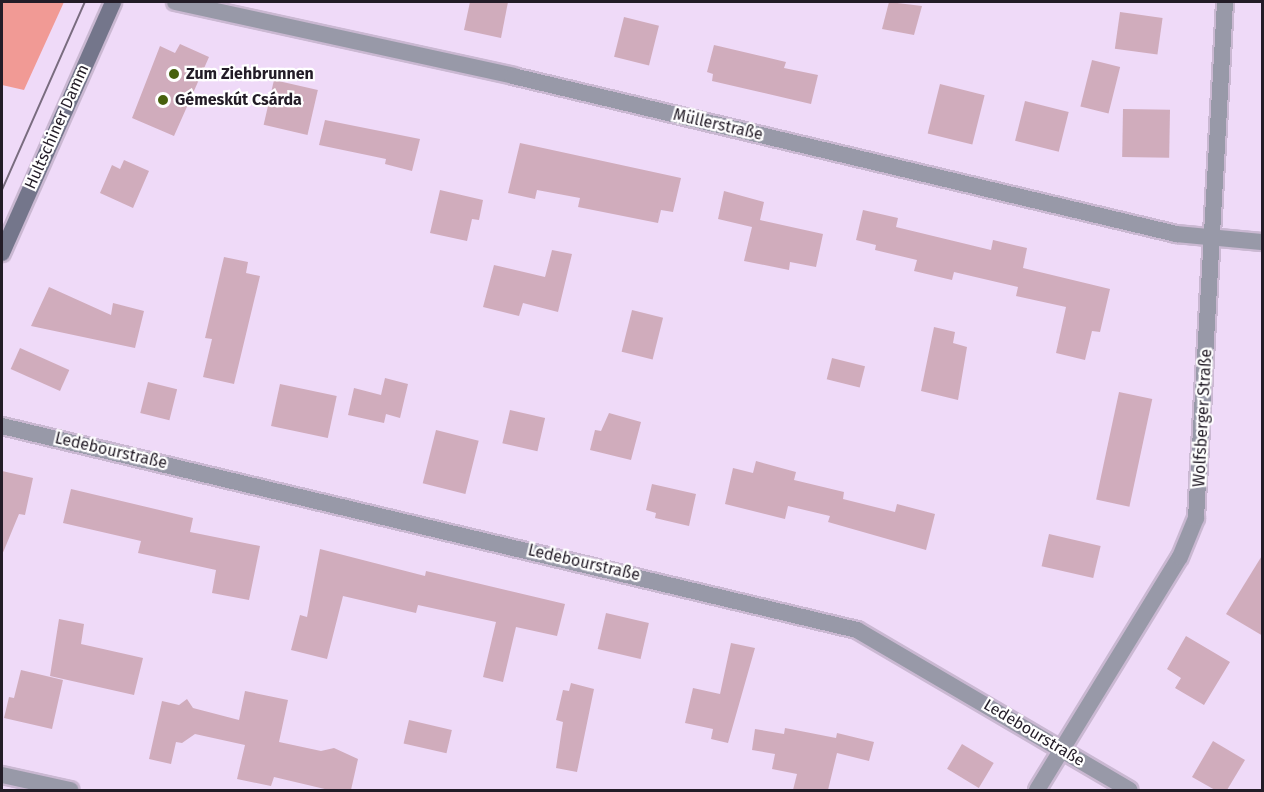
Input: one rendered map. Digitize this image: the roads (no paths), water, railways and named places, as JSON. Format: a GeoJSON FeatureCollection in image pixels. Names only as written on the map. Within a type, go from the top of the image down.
{"type":"FeatureCollection","features":[{"type":"Feature","properties":{"kind":"main road","name":"Hultschiner Damm"},"geometry":{"type":"LineString","coordinates":[[2,253],[113,2]]}},
{"type":"Feature","properties":{"kind":"street","name":"Müllerstraße"},"geometry":{"type":"LineString","coordinates":[[175,2],[513,76],[1176,234],[1263,242]]}},
{"type":"Feature","properties":{"kind":"street","name":"Wolfsberger Straße"},"geometry":{"type":"LineString","coordinates":[[1037,790],[1180,557],[1196,518],[1225,2]]}},
{"type":"Feature","properties":{"kind":"street","name":"Ledebourstraße"},"geometry":{"type":"LineString","coordinates":[[2,426],[820,619],[857,630],[1130,790]]}},
{"type":"Feature","properties":{"kind":"street"},"geometry":{"type":"LineString","coordinates":[[2,775],[70,790]]}},
{"type":"Feature","properties":{"kind":"tram line"},"geometry":{"type":"LineString","coordinates":[[2,190],[85,2]]}},
{"type":"Feature","properties":{"kind":"place","name":"Zum Ziehbrunnen"},"geometry":{"type":"Point","coordinates":[174,74]}},
{"type":"Feature","properties":{"kind":"place","name":"Gémeskút Csárda"},"geometry":{"type":"Point","coordinates":[163,100]}}]}
